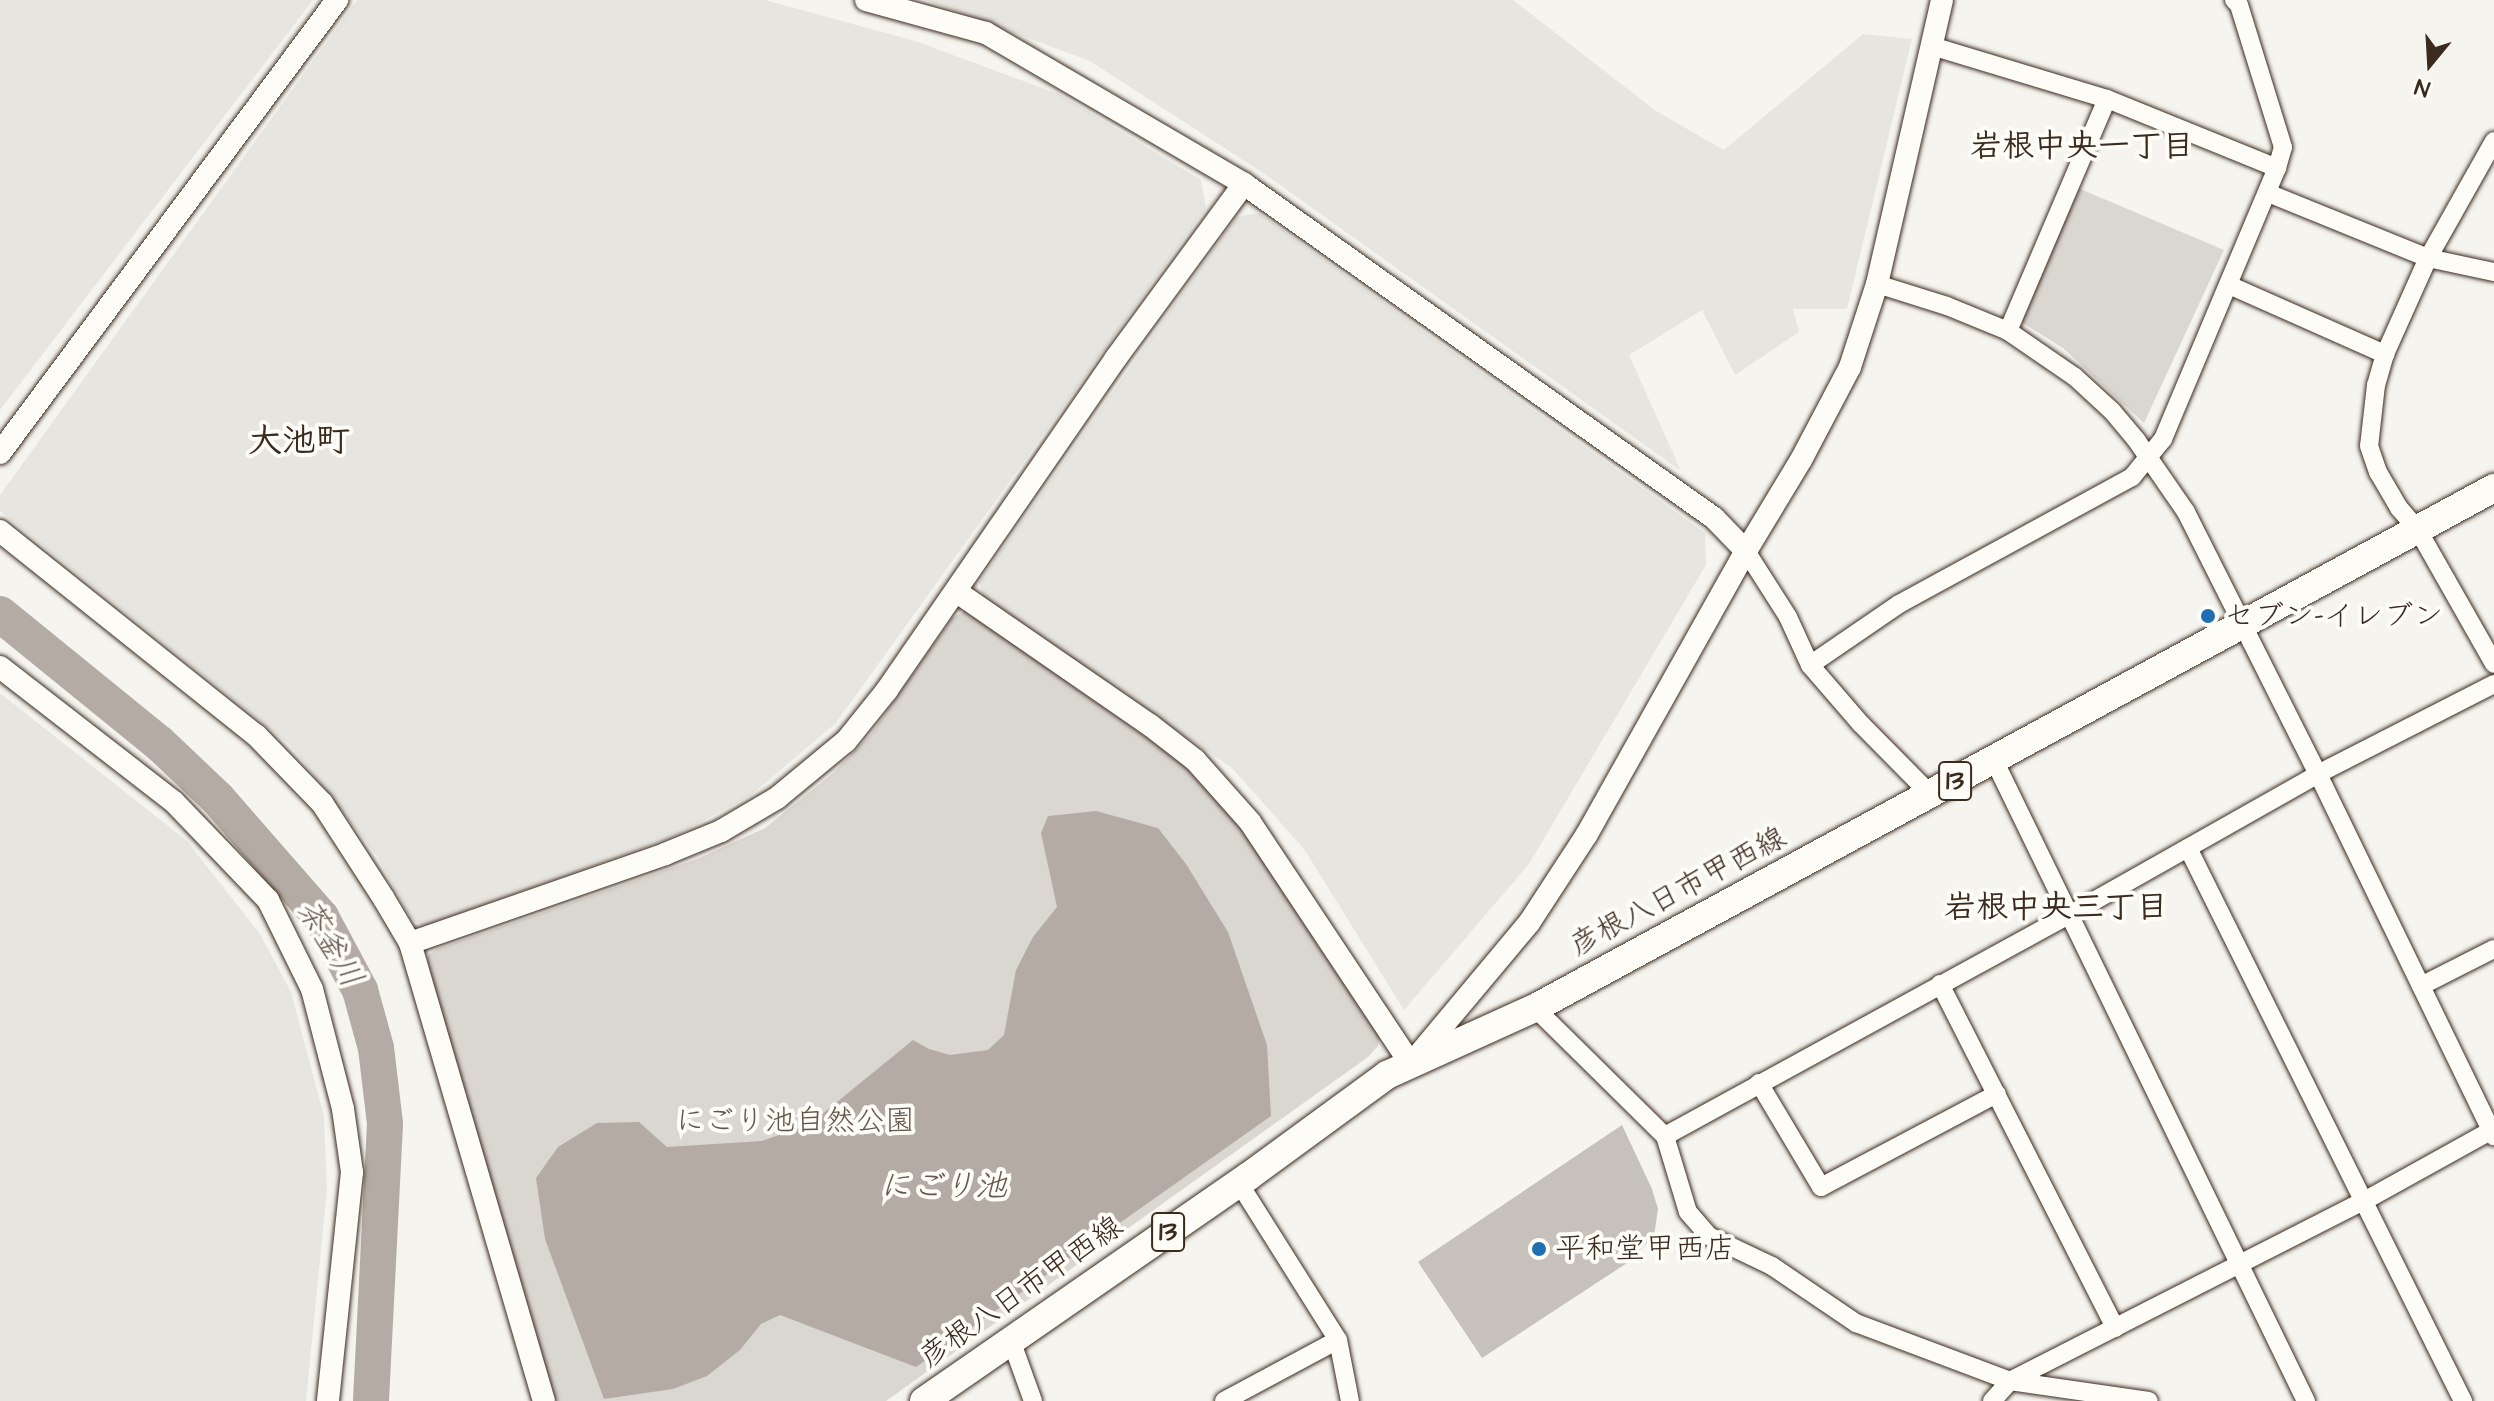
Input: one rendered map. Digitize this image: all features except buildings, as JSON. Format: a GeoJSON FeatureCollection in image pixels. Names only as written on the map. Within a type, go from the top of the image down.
{"type":"FeatureCollection","features":[{"type":"Feature","properties":{"kind":"main road","name":"彦根八日市甲西線"},"geometry":{"type":"LineString","coordinates":[[924,1401],[1239,1183],[1367,1087],[1535,1008],[2494,488]]}},
{"type":"Feature","properties":{"kind":"street"},"geometry":{"type":"LineString","coordinates":[[0,453],[337,0]]}},
{"type":"Feature","properties":{"kind":"street"},"geometry":{"type":"LineString","coordinates":[[866,0],[986,33],[1244,184],[1714,518],[1746,551],[1788,617],[1810,665],[1861,724],[1930,794]]}},
{"type":"Feature","properties":{"kind":"street"},"geometry":{"type":"LineString","coordinates":[[957,592],[1150,725],[1195,760],[1250,822],[1411,1064],[1529,923],[1579,847],[1746,551],[1801,460],[1850,367],[1877,284],[1942,0]]}},
{"type":"Feature","properties":{"kind":"street"},"geometry":{"type":"LineString","coordinates":[[1810,665],[1899,604],[2132,477],[2163,439],[2268,193],[2283,147],[2239,5],[2234,0]]}},
{"type":"Feature","properties":{"kind":"street"},"geometry":{"type":"LineString","coordinates":[[1931,46],[2107,99],[2277,168]]}},
{"type":"Feature","properties":{"kind":"street"},"geometry":{"type":"LineString","coordinates":[[2008,331],[2107,99]]}},
{"type":"Feature","properties":{"kind":"street"},"geometry":{"type":"LineString","coordinates":[[2494,141],[2428,258],[2385,354],[2376,385],[2369,446],[2378,472],[2418,530],[2494,664]]}},
{"type":"Feature","properties":{"kind":"street"},"geometry":{"type":"LineString","coordinates":[[410,943],[665,854],[721,831],[777,798],[846,741],[957,592],[1116,358],[1244,184]]}},
{"type":"Feature","properties":{"kind":"street"},"geometry":{"type":"LineString","coordinates":[[2268,193],[2428,258],[2494,272]]}},
{"type":"Feature","properties":{"kind":"street"},"geometry":{"type":"LineString","coordinates":[[1877,284],[1947,306],[2008,331],[2075,377],[2112,411],[2149,458],[2186,512],[2493,1133],[2010,1381],[1992,1401]]}},
{"type":"Feature","properties":{"kind":"street"},"geometry":{"type":"LineString","coordinates":[[2229,285],[2385,354]]}},
{"type":"Feature","properties":{"kind":"street"},"geometry":{"type":"LineString","coordinates":[[0,531],[256,735],[322,803],[410,943],[544,1401]]}},
{"type":"Feature","properties":{"kind":"street"},"geometry":{"type":"LineString","coordinates":[[0,667],[174,802],[268,900],[312,989],[343,1109],[352,1172],[328,1401]]}},
{"type":"Feature","properties":{"kind":"street"},"geometry":{"type":"LineString","coordinates":[[1665,1136],[2071,914],[2318,774],[2494,684]]}},
{"type":"Feature","properties":{"kind":"street"},"geometry":{"type":"LineString","coordinates":[[1994,760],[2306,1401]]}},
{"type":"Feature","properties":{"kind":"street"},"geometry":{"type":"LineString","coordinates":[[2188,848],[2463,1401]]}},
{"type":"Feature","properties":{"kind":"street"},"geometry":{"type":"LineString","coordinates":[[2421,986],[2494,949]]}},
{"type":"Feature","properties":{"kind":"street"},"geometry":{"type":"LineString","coordinates":[[1940,984],[2115,1328]]}},
{"type":"Feature","properties":{"kind":"street"},"geometry":{"type":"LineString","coordinates":[[1535,1008],[1665,1136],[1688,1212],[1709,1236],[1772,1266],[1856,1323],[2010,1381],[2149,1401]]}},
{"type":"Feature","properties":{"kind":"street"},"geometry":{"type":"LineString","coordinates":[[1759,1083],[1821,1187],[1997,1094]]}},
{"type":"Feature","properties":{"kind":"street"},"geometry":{"type":"LineString","coordinates":[[1239,1183],[1338,1340],[1350,1401]]}},
{"type":"Feature","properties":{"kind":"street"},"geometry":{"type":"LineString","coordinates":[[1011,1340],[1033,1401]]}},
{"type":"Feature","properties":{"kind":"street"},"geometry":{"type":"LineString","coordinates":[[1224,1401],[1338,1340]]}},
{"type":"Feature","properties":{"kind":"shaded area"},"geometry":{"type":"Polygon","coordinates":[[[0,0],[313,0],[0,410],[0,0]]]}},
{"type":"Feature","properties":{"kind":"shaded area"},"geometry":{"type":"Polygon","coordinates":[[[357,0],[765,0],[915,41],[1059,94],[1201,180],[1206,208],[836,723],[750,796],[668,839],[424,926],[411,919],[377,856],[291,746],[0,511],[0,495],[357,0]]]}},
{"type":"Feature","properties":{"kind":"shaded area"},"geometry":{"type":"Polygon","coordinates":[[[926,0],[1513,0],[1656,111],[1724,150],[1863,34],[1912,39],[1847,309],[1793,309],[1799,332],[1735,375],[1702,310],[1629,355],[1681,471],[1263,173],[1090,61],[926,0]]]}},
{"type":"Feature","properties":{"kind":"shaded area"},"geometry":{"type":"Polygon","coordinates":[[[1259,213],[1705,533],[1706,565],[1529,864],[1404,1010],[1304,849],[1232,768],[985,600],[979,582],[1236,217],[1259,213]]]}},
{"type":"Feature","properties":{"kind":"shaded area"},"geometry":{"type":"Polygon","coordinates":[[[0,693],[187,841],[260,934],[291,992],[324,1116],[327,1190],[306,1401],[0,1401],[0,693]]]}},
{"type":"Feature","properties":{"kind":"green space"},"geometry":{"type":"Polygon","coordinates":[[[2078,188],[2224,250],[2144,423],[2063,348],[2021,322],[2078,188]]]}},
{"type":"Feature","properties":{"kind":"green space","name":"にごり池自然公園"},"geometry":{"type":"Polygon","coordinates":[[[967,610],[1174,757],[1206,786],[1232,816],[1354,988],[1380,1032],[1378,1046],[1368,1057],[886,1401],[556,1401],[427,969],[428,955],[437,949],[697,859],[765,828],[831,775],[871,734],[952,618],[967,610]]]}},
{"type":"Feature","properties":{"kind":"water","name":"にごり池"},"geometry":{"type":"Polygon","coordinates":[[[1096,811],[1158,828],[1186,864],[1228,932],[1267,1045],[1271,1116],[916,1367],[780,1315],[761,1324],[740,1350],[707,1376],[673,1389],[604,1399],[545,1239],[536,1178],[558,1147],[597,1123],[639,1122],[667,1147],[762,1141],[810,1124],[913,1040],[950,1055],[988,1050],[1004,1035],[1016,970],[1033,937],[1057,907],[1041,833],[1048,816],[1096,811]]]}},
{"type":"Feature","properties":{"kind":"waterway","name":"茶釜川"},"geometry":{"type":"LineString","coordinates":[[0,614],[159,743],[218,799],[321,917],[360,990],[376,1048],[385,1124],[371,1401]]}},
{"type":"Feature","properties":{"kind":"place","name":"セブン-イレブン"},"geometry":{"type":"Point","coordinates":[2208,616]}},
{"type":"Feature","properties":{"kind":"place","name":"平和堂甲西店"},"geometry":{"type":"Point","coordinates":[1539,1249]}},
{"type":"Feature","properties":{"kind":"district","name":"岩根中央一丁目"},"geometry":{"type":"Point","coordinates":[2082,147]}},
{"type":"Feature","properties":{"kind":"district","name":"大池町"},"geometry":{"type":"Point","coordinates":[299,442]}},
{"type":"Feature","properties":{"kind":"district","name":"岩根中央三丁目"},"geometry":{"type":"Point","coordinates":[2056,908]}}]}
